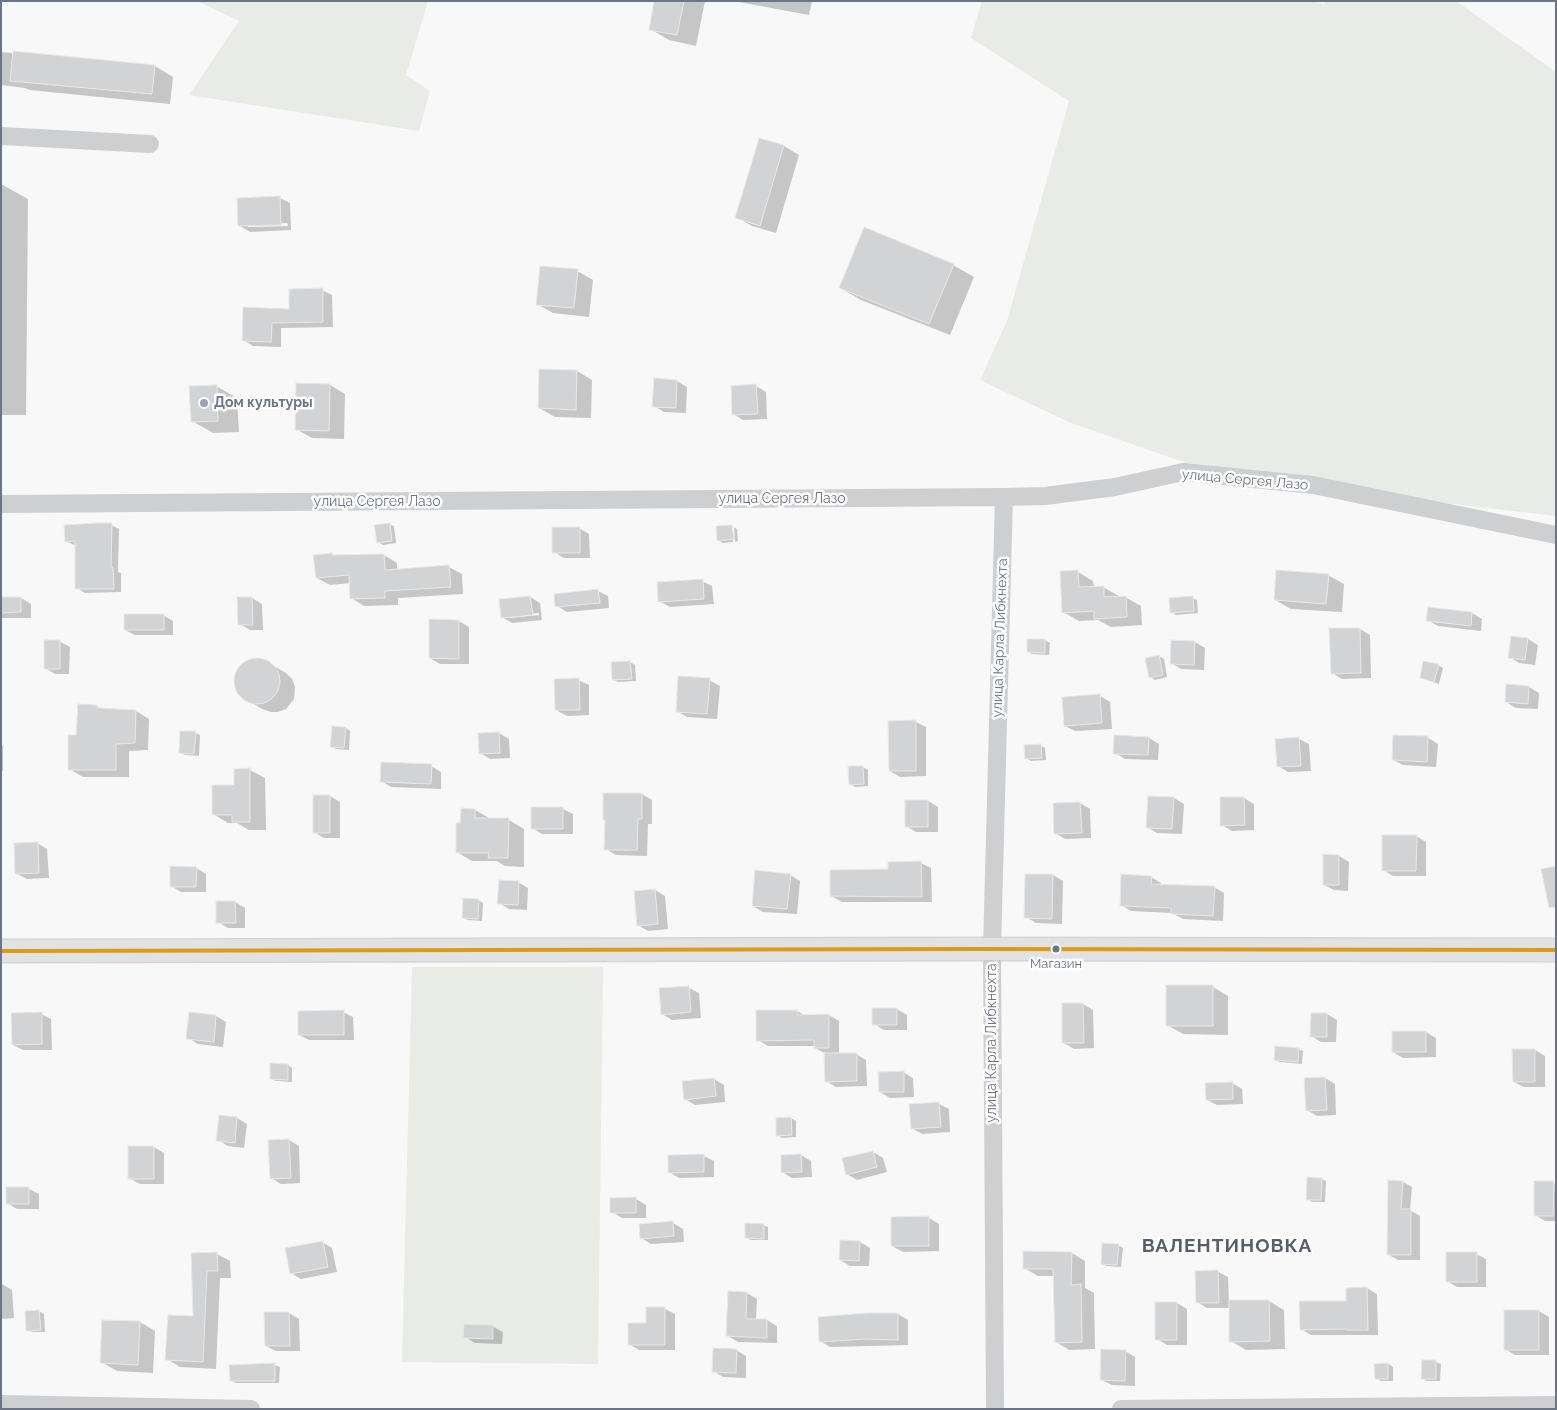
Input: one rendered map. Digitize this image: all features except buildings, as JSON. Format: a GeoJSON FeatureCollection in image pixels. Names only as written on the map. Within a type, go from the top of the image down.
{"type":"FeatureCollection","features":[{"type":"Feature","properties":{"kind":"main road"},"geometry":{"type":"LineString","coordinates":[[1,951],[1556,950]]}},
{"type":"Feature","properties":{"kind":"street"},"geometry":{"type":"LineString","coordinates":[[1,136],[150,144]]}},
{"type":"Feature","properties":{"kind":"street","name":"улица Сергея Лазо"},"geometry":{"type":"LineString","coordinates":[[1,504],[1045,496],[1115,487],[1182,472],[1313,485],[1556,535]]}},
{"type":"Feature","properties":{"kind":"street","name":"улица Карла Либкнехта"},"geometry":{"type":"LineString","coordinates":[[995,1409],[992,949],[1004,497]]}},
{"type":"Feature","properties":{"kind":"street"},"geometry":{"type":"LineString","coordinates":[[1,1404],[251,1409]]}},
{"type":"Feature","properties":{"kind":"street"},"geometry":{"type":"LineString","coordinates":[[1121,1409],[1556,1406]]}},
{"type":"Feature","properties":{"kind":"shaded area"},"geometry":{"type":"Polygon","coordinates":[[[197,1],[428,1],[406,75],[430,91],[419,131],[189,95],[239,21],[197,1]]]}},
{"type":"Feature","properties":{"kind":"shaded area"},"geometry":{"type":"Polygon","coordinates":[[[982,1],[1312,1],[1324,4],[1325,1],[1456,1],[1556,72],[1556,516],[1230,478],[1071,423],[980,380],[1007,321],[1069,101],[971,38],[982,1]]]}},
{"type":"Feature","properties":{"kind":"shaded area"},"geometry":{"type":"Polygon","coordinates":[[[412,967],[603,967],[598,1364],[402,1362],[412,967]]]}},
{"type":"Feature","properties":{"kind":"transit line"},"geometry":{"type":"LineString","coordinates":[[1,951],[1556,950]]}},
{"type":"Feature","properties":{"kind":"place","name":"Дом культуры"},"geometry":{"type":"Point","coordinates":[204,403]}},
{"type":"Feature","properties":{"kind":"place","name":"Магазин"},"geometry":{"type":"Point","coordinates":[1056,949]}},
{"type":"Feature","properties":{"kind":"district","name":"ВАЛЕНТИНОВКА"},"geometry":{"type":"Point","coordinates":[1227,1246]}}]}
